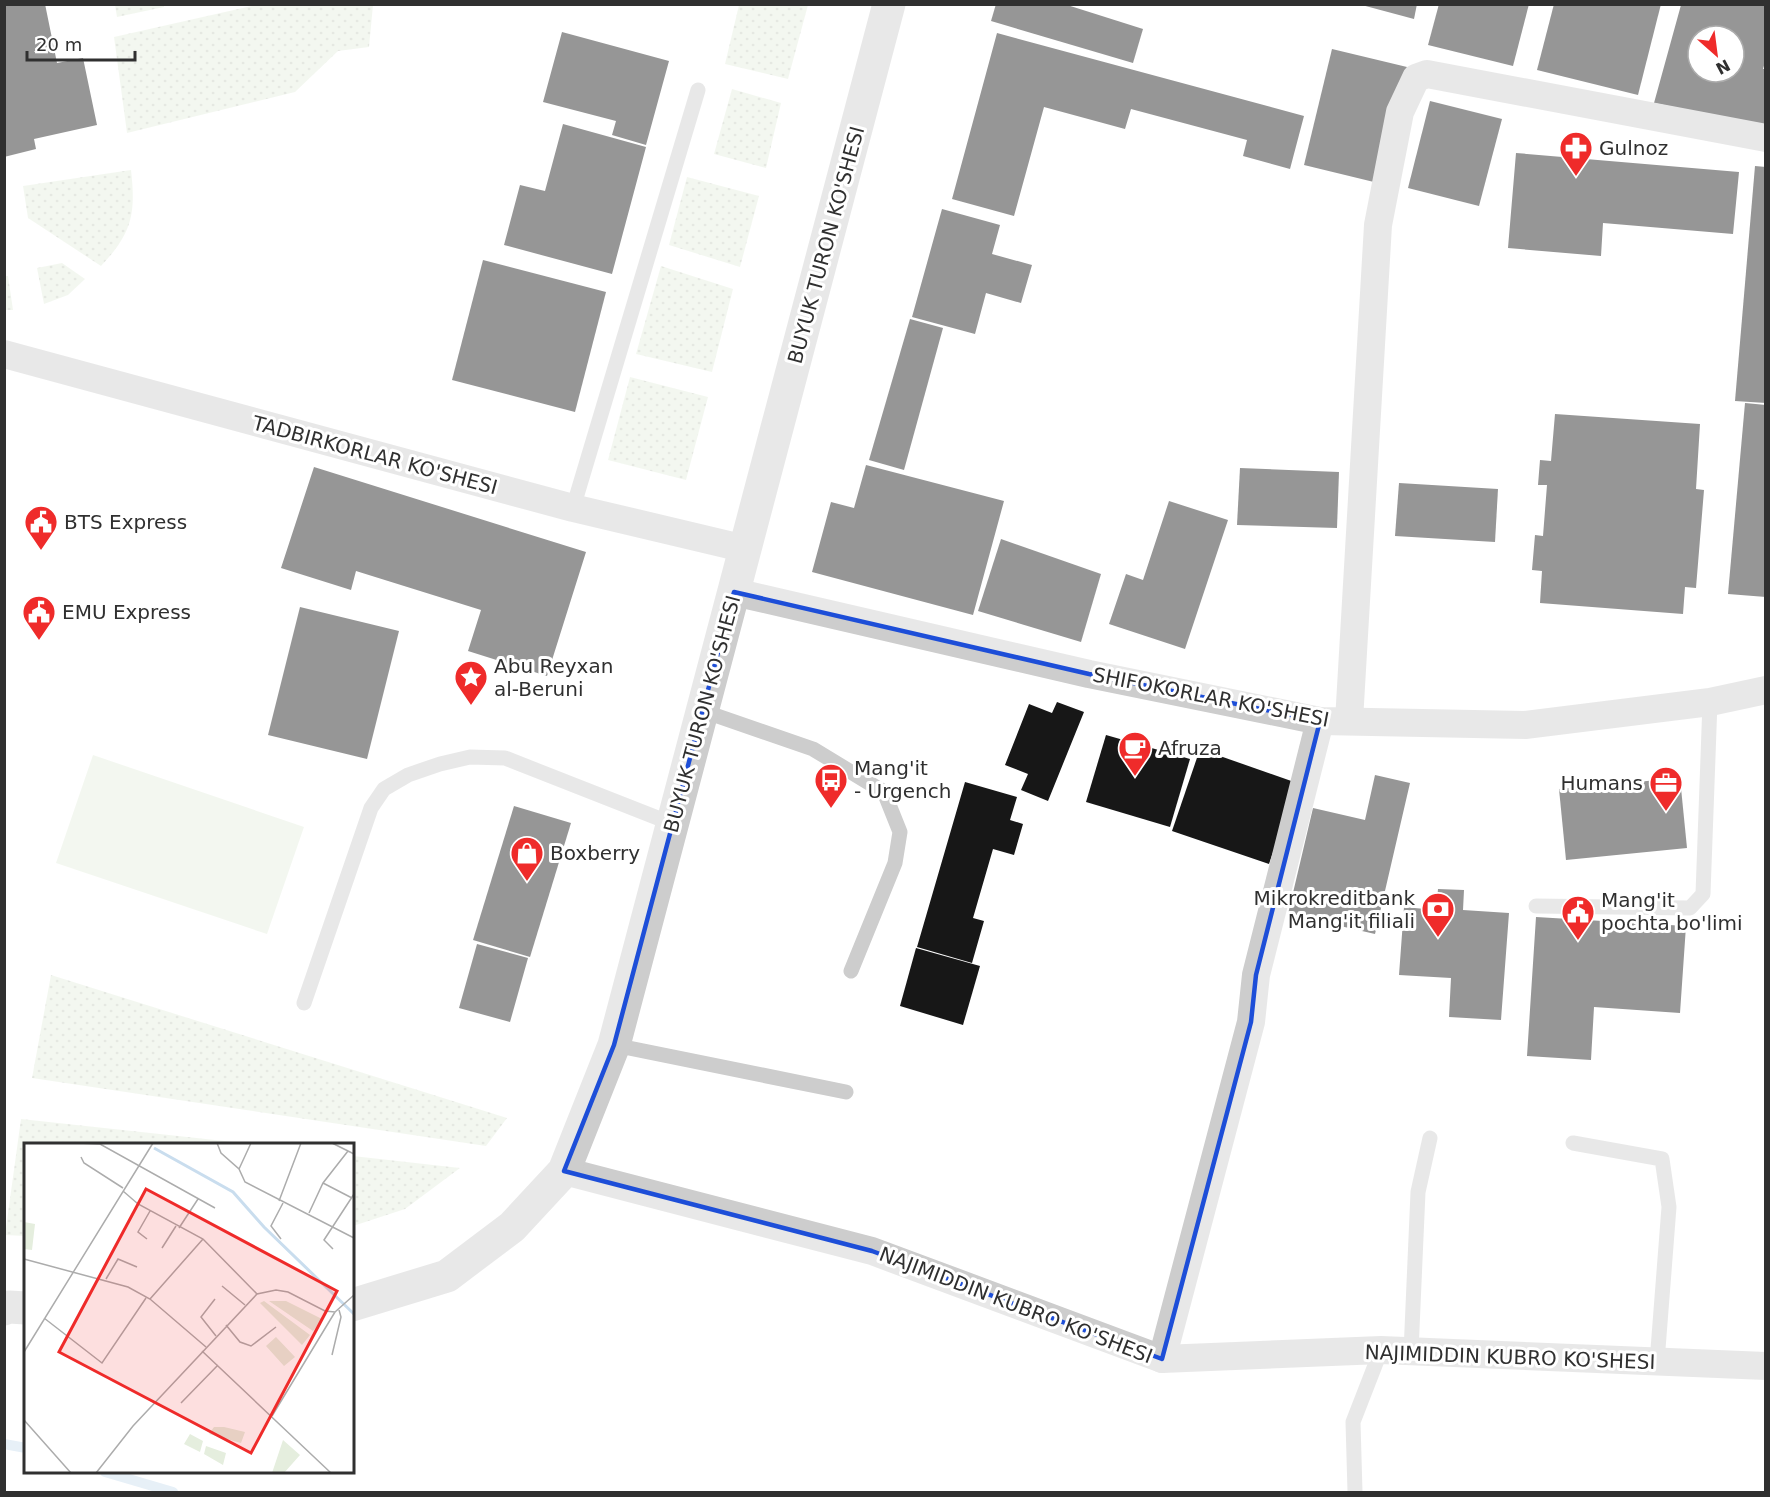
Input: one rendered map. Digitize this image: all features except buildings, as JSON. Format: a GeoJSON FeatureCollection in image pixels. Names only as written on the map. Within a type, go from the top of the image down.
{"type":"FeatureCollection","features":[{"type":"Feature","properties":{"kind":"street","name":"BUYUK TURON KO'SHESI"},"geometry":{"type":"LineString","coordinates":[[354,1304],[447,1276],[512,1227],[564,1171],[614,1045],[889,4]]}},
{"type":"Feature","properties":{"kind":"street"},"geometry":{"type":"LineString","coordinates":[[1349,721],[1378,225],[1400,112],[1416,78],[1427,74],[1766,138]]}},
{"type":"Feature","properties":{"kind":"street","name":"TADBIRKORLAR KO'SHESI"},"geometry":{"type":"LineString","coordinates":[[4,354],[573,508],[746,549]]}},
{"type":"Feature","properties":{"kind":"street","name":"SHIFOKORLAR KO'SHESI"},"geometry":{"type":"LineString","coordinates":[[734,592],[1089,674],[1320,721],[1525,725],[1710,702],[1766,690]]}},
{"type":"Feature","properties":{"kind":"street"},"geometry":{"type":"LineString","coordinates":[[1162,1359],[1251,1022],[1256,975],[1320,721]]}},
{"type":"Feature","properties":{"kind":"street","name":"NAJIMIDDIN KUBRO KO'SHESI"},"geometry":{"type":"LineString","coordinates":[[564,1171],[872,1251],[1162,1359],[1381,1350],[1766,1366]]}},
{"type":"Feature","properties":{"kind":"street"},"geometry":{"type":"LineString","coordinates":[[4,1309],[24,1308]]}},
{"type":"Feature","properties":{"kind":"lane"},"geometry":{"type":"LineString","coordinates":[[573,508],[698,90]]}},
{"type":"Feature","properties":{"kind":"lane"},"geometry":{"type":"LineString","coordinates":[[1536,906],[1690,908],[1703,894],[1710,702]]}},
{"type":"Feature","properties":{"kind":"lane"},"geometry":{"type":"LineString","coordinates":[[703,711],[813,749],[884,792],[900,832],[895,863],[851,971]]}},
{"type":"Feature","properties":{"kind":"lane"},"geometry":{"type":"LineString","coordinates":[[304,1003],[371,808],[384,789],[408,775],[470,757],[505,758],[673,824]]}},
{"type":"Feature","properties":{"kind":"lane"},"geometry":{"type":"LineString","coordinates":[[614,1045],[846,1092]]}},
{"type":"Feature","properties":{"kind":"lane"},"geometry":{"type":"LineString","coordinates":[[1412,1352],[1418,1192],[1430,1138]]}},
{"type":"Feature","properties":{"kind":"lane"},"geometry":{"type":"LineString","coordinates":[[1573,1143],[1662,1159],[1669,1207],[1657,1362]]}},
{"type":"Feature","properties":{"kind":"lane"},"geometry":{"type":"LineString","coordinates":[[1354,1492],[1353,1422],[1381,1350]]}},
{"type":"Feature","properties":{"kind":"highlighted area"},"geometry":{"type":"Polygon","coordinates":[[[734,592],[1089,674],[1320,721],[1256,975],[1251,1022],[1162,1359],[872,1251],[564,1171],[614,1045],[734,592]]]}},
{"type":"Feature","properties":{"kind":"green space"},"geometry":{"type":"Polygon","coordinates":[[[115,5],[164,5],[164,7],[117,17],[115,5]]]}},
{"type":"Feature","properties":{"kind":"green space"},"geometry":{"type":"Polygon","coordinates":[[[256,5],[373,5],[369,47],[338,51],[295,92],[127,133],[114,37],[256,5]]]}},
{"type":"Feature","properties":{"kind":"green space"},"geometry":{"type":"Polygon","coordinates":[[[739,5],[808,5],[788,79],[725,64],[739,5]]]}},
{"type":"Feature","properties":{"kind":"green space"},"geometry":{"type":"Polygon","coordinates":[[[732,89],[781,103],[766,168],[714,154],[732,89]]]}},
{"type":"Feature","properties":{"kind":"green space"},"geometry":{"type":"Polygon","coordinates":[[[131,170],[133,199],[130,222],[119,243],[101,266],[28,218],[23,186],[131,170]]]}},
{"type":"Feature","properties":{"kind":"green space"},"geometry":{"type":"Polygon","coordinates":[[[687,177],[759,196],[740,267],[669,245],[687,177]]]}},
{"type":"Feature","properties":{"kind":"green space"},"geometry":{"type":"Polygon","coordinates":[[[62,263],[85,279],[68,295],[44,304],[37,268],[62,263]]]}},
{"type":"Feature","properties":{"kind":"green space"},"geometry":{"type":"Polygon","coordinates":[[[661,266],[733,289],[712,372],[636,354],[661,266]]]}},
{"type":"Feature","properties":{"kind":"green space"},"geometry":{"type":"Polygon","coordinates":[[[5,276],[8,276],[13,310],[5,310],[5,276]]]}},
{"type":"Feature","properties":{"kind":"green space"},"geometry":{"type":"Polygon","coordinates":[[[630,377],[708,397],[686,480],[608,460],[630,377]]]}},
{"type":"Feature","properties":{"kind":"green space"},"geometry":{"type":"Polygon","coordinates":[[[93,755],[304,827],[267,934],[56,863],[93,755]]]}},
{"type":"Feature","properties":{"kind":"green space"},"geometry":{"type":"Polygon","coordinates":[[[51,975],[507,1118],[486,1146],[32,1078],[51,975]]]}},
{"type":"Feature","properties":{"kind":"green space"},"geometry":{"type":"Polygon","coordinates":[[[21,1119],[243,1143],[24,1143],[24,1236],[5,1235],[21,1119]]]}},
{"type":"Feature","properties":{"kind":"green space"},"geometry":{"type":"Polygon","coordinates":[[[354,1156],[460,1168],[405,1209],[354,1226],[354,1156]]]}},
{"type":"Feature","properties":{"kind":"waterway"},"geometry":{"type":"LineString","coordinates":[[4,1444],[24,1448]]}},
{"type":"Feature","properties":{"kind":"waterway"},"geometry":{"type":"LineString","coordinates":[[108,1473],[173,1492]]}},
{"type":"Feature","properties":{"kind":"place","name":"Gulnoz"},"geometry":{"type":"Point","coordinates":[1576,177]}},
{"type":"Feature","properties":{"kind":"place","name":"BTS Express"},"geometry":{"type":"Point","coordinates":[41,551]}},
{"type":"Feature","properties":{"kind":"place","name":"EMU Express"},"geometry":{"type":"Point","coordinates":[39,641]}},
{"type":"Feature","properties":{"kind":"place","name":"Abu Reyxan al-Beruni"},"geometry":{"type":"Point","coordinates":[471,706]}},
{"type":"Feature","properties":{"kind":"place","name":"Afruza"},"geometry":{"type":"Point","coordinates":[1135,777]}},
{"type":"Feature","properties":{"kind":"place","name":"Mang'it - Urgench"},"geometry":{"type":"Point","coordinates":[831,809]}},
{"type":"Feature","properties":{"kind":"place","name":"Humans"},"geometry":{"type":"Point","coordinates":[1666,812]}},
{"type":"Feature","properties":{"kind":"place","name":"Boxberry"},"geometry":{"type":"Point","coordinates":[527,882]}},
{"type":"Feature","properties":{"kind":"place","name":"Mikrokreditbank Mang'it filiali"},"geometry":{"type":"Point","coordinates":[1438,938]}},
{"type":"Feature","properties":{"kind":"place","name":"Mang'it pochta bo'limi"},"geometry":{"type":"Point","coordinates":[1578,941]}}]}
